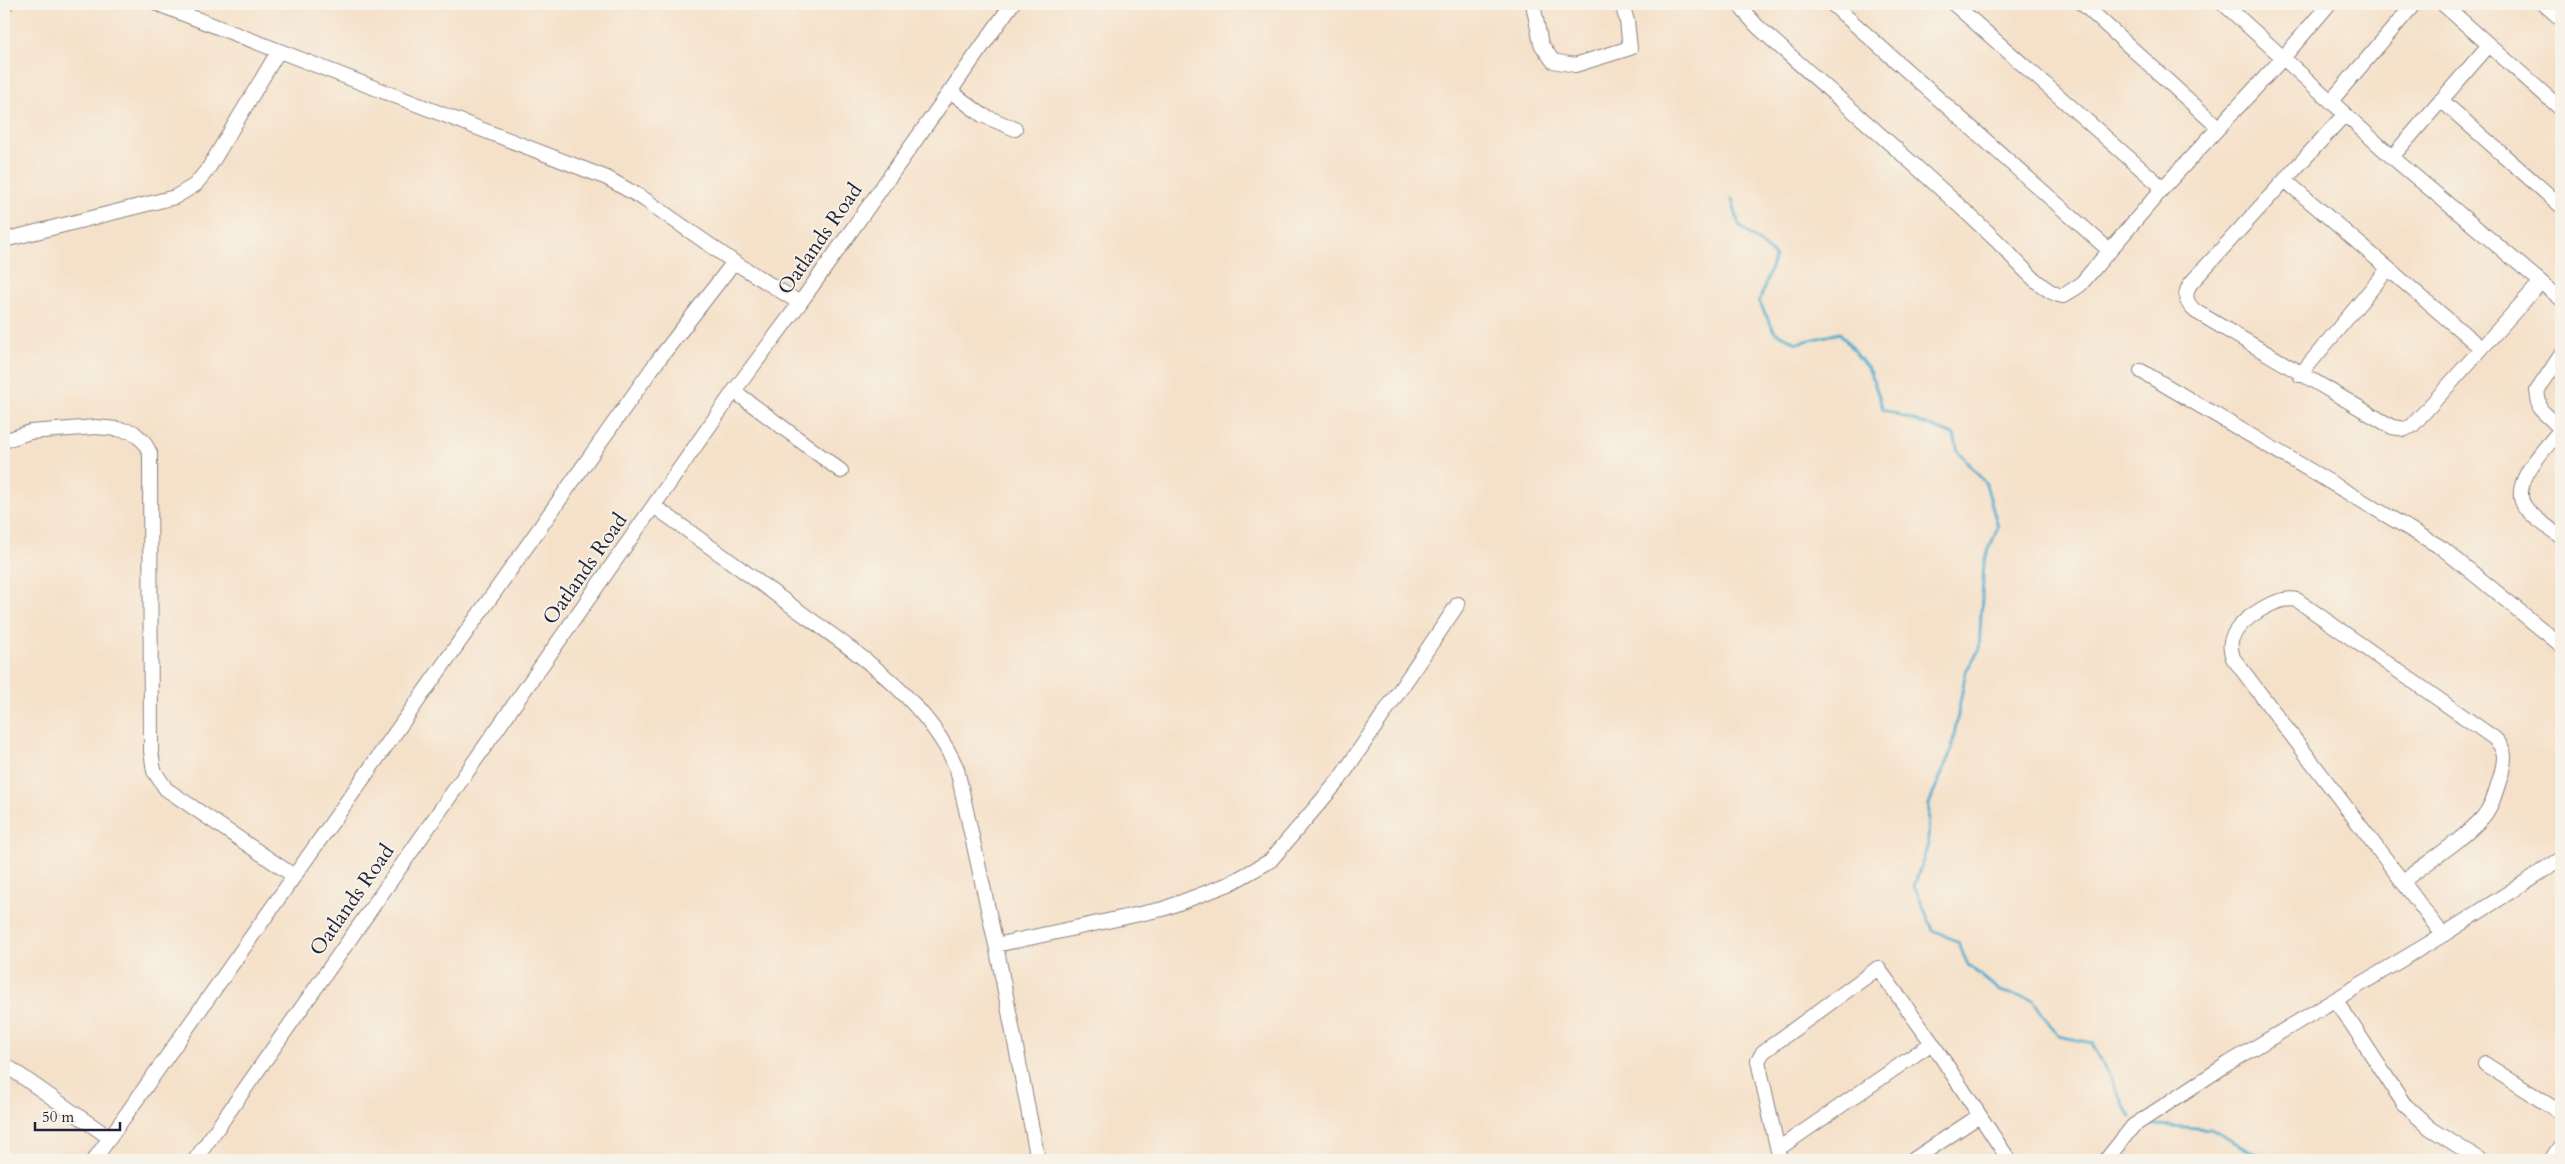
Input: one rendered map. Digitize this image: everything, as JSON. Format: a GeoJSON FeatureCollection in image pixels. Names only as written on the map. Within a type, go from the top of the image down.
{"type":"FeatureCollection","features":[{"type":"Feature","properties":{"kind":"street"},"geometry":{"type":"LineString","coordinates":[[158,4],[607,178],[644,199],[734,262],[800,303]]}},
{"type":"Feature","properties":{"kind":"street","name":"Oatlands Road"},"geometry":{"type":"LineString","coordinates":[[195,1160],[734,391],[800,303],[1012,4]]}},
{"type":"Feature","properties":{"kind":"street"},"geometry":{"type":"LineString","coordinates":[[1533,4],[1541,44],[1545,50],[1553,61],[1575,66],[1630,48],[1628,21],[1622,4]]}},
{"type":"Feature","properties":{"kind":"street"},"geometry":{"type":"LineString","coordinates":[[1742,4],[1743,10],[1757,26],[2052,293],[2063,296],[2071,293],[2110,251],[2162,188],[2284,58],[2329,4]]}},
{"type":"Feature","properties":{"kind":"street"},"geometry":{"type":"LineString","coordinates":[[1832,4],[2110,251]]}},
{"type":"Feature","properties":{"kind":"street"},"geometry":{"type":"LineString","coordinates":[[1954,4],[2162,188]]}},
{"type":"Feature","properties":{"kind":"street"},"geometry":{"type":"LineString","coordinates":[[2083,4],[2218,128]]}},
{"type":"Feature","properties":{"kind":"street"},"geometry":{"type":"LineString","coordinates":[[2224,4],[2392,157],[2561,299]]}},
{"type":"Feature","properties":{"kind":"street"},"geometry":{"type":"LineString","coordinates":[[2331,102],[2414,4]]}},
{"type":"Feature","properties":{"kind":"street"},"geometry":{"type":"LineString","coordinates":[[2443,4],[2561,108]]}},
{"type":"Feature","properties":{"kind":"street"},"geometry":{"type":"LineString","coordinates":[[2544,4],[2561,20]]}},
{"type":"Feature","properties":{"kind":"street"},"geometry":{"type":"LineString","coordinates":[[2392,157],[2489,44]]}},
{"type":"Feature","properties":{"kind":"street"},"geometry":{"type":"LineString","coordinates":[[4,240],[176,197],[195,185],[213,161],[278,52]]}},
{"type":"Feature","properties":{"kind":"street"},"geometry":{"type":"LineString","coordinates":[[950,91],[982,115],[1015,129]]}},
{"type":"Feature","properties":{"kind":"street"},"geometry":{"type":"LineString","coordinates":[[2441,100],[2561,206]]}},
{"type":"Feature","properties":{"kind":"street"},"geometry":{"type":"LineString","coordinates":[[2345,114],[2286,181],[2191,283],[2187,289],[2186,297],[2188,304],[2195,311],[2392,427],[2405,429],[2412,426],[2541,282]]}},
{"type":"Feature","properties":{"kind":"street"},"geometry":{"type":"LineString","coordinates":[[2286,181],[2481,348]]}},
{"type":"Feature","properties":{"kind":"street"},"geometry":{"type":"LineString","coordinates":[[94,1160],[656,363],[734,262]]}},
{"type":"Feature","properties":{"kind":"street"},"geometry":{"type":"LineString","coordinates":[[2300,374],[2388,269]]}},
{"type":"Feature","properties":{"kind":"street"},"geometry":{"type":"LineString","coordinates":[[2561,355],[2537,391],[2540,409],[2561,429],[2534,463],[2521,484],[2521,497],[2526,508],[2561,537]]}},
{"type":"Feature","properties":{"kind":"street"},"geometry":{"type":"LineString","coordinates":[[2141,371],[2442,548],[2561,646]]}},
{"type":"Feature","properties":{"kind":"street"},"geometry":{"type":"LineString","coordinates":[[734,391],[842,471]]}},
{"type":"Feature","properties":{"kind":"street"},"geometry":{"type":"LineString","coordinates":[[4,441],[30,432],[96,427],[133,432],[144,442],[150,453],[151,751],[154,771],[166,789],[294,876]]}},
{"type":"Feature","properties":{"kind":"street"},"geometry":{"type":"LineString","coordinates":[[654,506],[874,665],[913,703],[948,749],[957,769],[996,945],[1038,1160]]}},
{"type":"Feature","properties":{"kind":"street"},"geometry":{"type":"LineString","coordinates":[[2402,882],[2469,830],[2484,816],[2494,799],[2505,761],[2505,751],[2494,738],[2297,600],[2281,600],[2265,607],[2239,627],[2231,640],[2230,649],[2233,658],[2402,882],[2443,935]]}},
{"type":"Feature","properties":{"kind":"street"},"geometry":{"type":"LineString","coordinates":[[996,945],[1163,909],[1229,884],[1270,861],[1290,840],[1339,780],[1458,604]]}},
{"type":"Feature","properties":{"kind":"street"},"geometry":{"type":"LineString","coordinates":[[2107,1160],[2133,1126],[2229,1063],[2443,935],[2561,859]]}},
{"type":"Feature","properties":{"kind":"street"},"geometry":{"type":"LineString","coordinates":[[1932,1043],[1779,1155],[1758,1061],[1763,1052],[1878,968],[1932,1043],[2009,1160]]}},
{"type":"Feature","properties":{"kind":"street"},"geometry":{"type":"LineString","coordinates":[[2336,1000],[2404,1104],[2430,1128],[2480,1160]]}},
{"type":"Feature","properties":{"kind":"street"},"geometry":{"type":"LineString","coordinates":[[4,1064],[110,1138]]}},
{"type":"Feature","properties":{"kind":"street"},"geometry":{"type":"LineString","coordinates":[[2485,1064],[2561,1113]]}},
{"type":"Feature","properties":{"kind":"street"},"geometry":{"type":"LineString","coordinates":[[1913,1160],[1979,1116]]}},
{"type":"Feature","properties":{"kind":"street"},"geometry":{"type":"LineString","coordinates":[[2551,1160],[2561,1145]]}},
{"type":"Feature","properties":{"kind":"waterway"},"geometry":{"type":"LineString","coordinates":[[1732,199],[1739,225],[1775,256],[1759,302],[1775,332],[1797,343],[1840,333],[1871,373],[1883,409],[1954,435],[1958,451],[1986,484],[1998,527],[1984,562],[1979,650],[1966,671],[1951,751],[1929,804],[1928,845],[1914,886],[1933,930],[1958,942],[1968,965],[2000,991],[2033,1000],[2058,1036],[2092,1043],[2131,1117]]}},
{"type":"Feature","properties":{"kind":"waterway"},"geometry":{"type":"LineString","coordinates":[[2145,1124],[2210,1129],[2267,1160]]}}]}
